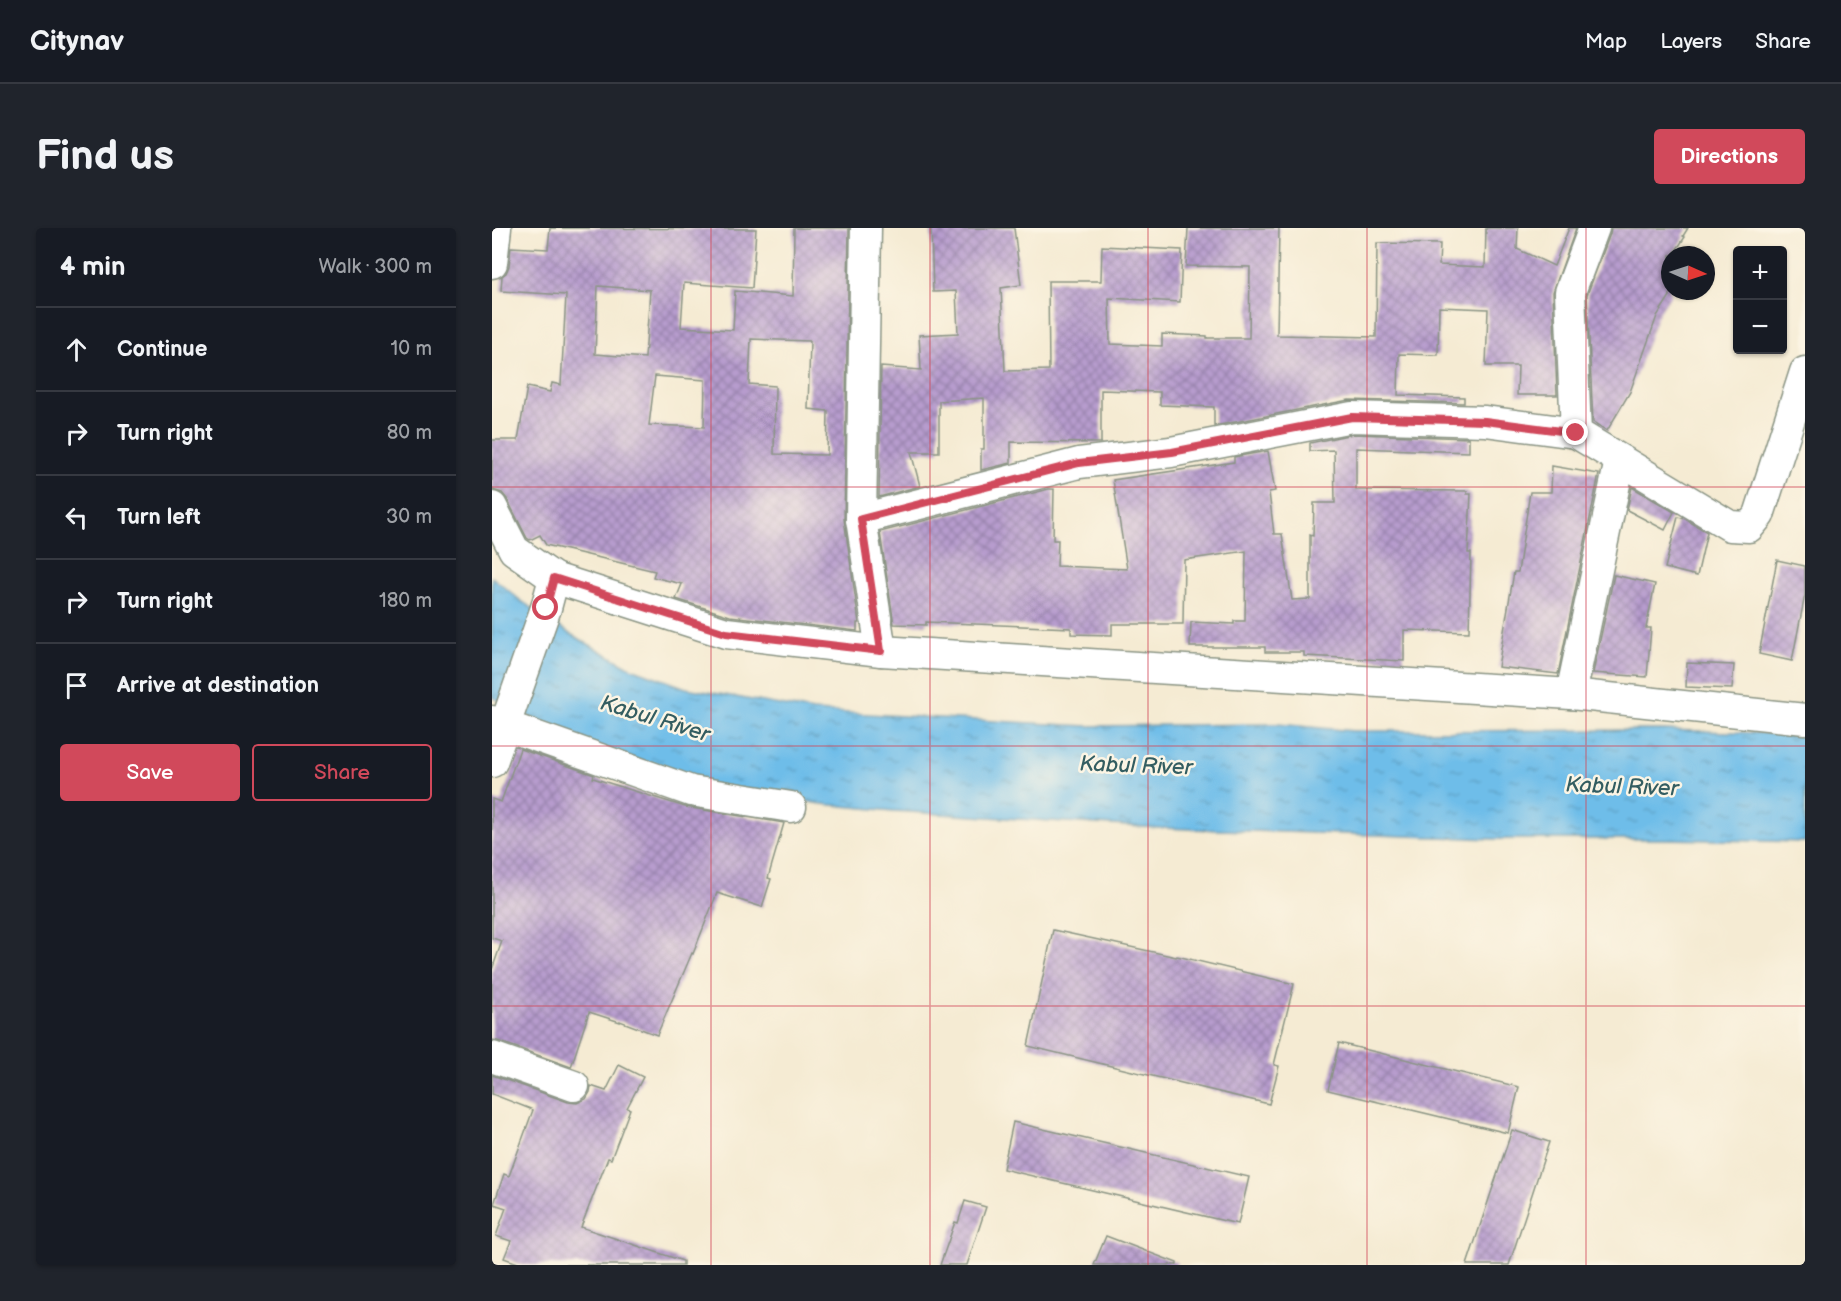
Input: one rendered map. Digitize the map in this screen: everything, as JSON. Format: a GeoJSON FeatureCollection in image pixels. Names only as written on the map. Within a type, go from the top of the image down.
{"type":"FeatureCollection","features":[{"type":"Feature","properties":{"kind":"street"},"geometry":{"type":"LineString","coordinates":[[492,263],[496,228]]}},
{"type":"Feature","properties":{"kind":"street"},"geometry":{"type":"LineString","coordinates":[[866,228],[861,519],[881,651]]}},
{"type":"Feature","properties":{"kind":"street"},"geometry":{"type":"LineString","coordinates":[[1576,433],[1570,292],[1594,228]]}},
{"type":"Feature","properties":{"kind":"street"},"geometry":{"type":"LineString","coordinates":[[861,519],[1079,463],[1172,452],[1352,417],[1485,421],[1576,433],[1730,526],[1749,527],[1759,515],[1805,372]]}},
{"type":"Feature","properties":{"kind":"street"},"geometry":{"type":"LineString","coordinates":[[1571,694],[1620,460]]}},
{"type":"Feature","properties":{"kind":"street"},"geometry":{"type":"LineString","coordinates":[[492,507],[514,550],[554,578],[726,633],[881,651],[1571,694],[1805,720]]}},
{"type":"Feature","properties":{"kind":"street"},"geometry":{"type":"LineString","coordinates":[[492,762],[501,721],[546,608],[554,578]]}},
{"type":"Feature","properties":{"kind":"street"},"geometry":{"type":"LineString","coordinates":[[501,721],[691,791],[791,807]]}},
{"type":"Feature","properties":{"kind":"street"},"geometry":{"type":"LineString","coordinates":[[492,1058],[574,1086]]}},
{"type":"Feature","properties":{"kind":"water","name":"Kabul River"},"geometry":{"type":"Polygon","coordinates":[[[492,577],[520,600],[572,635],[631,668],[686,688],[813,711],[1087,726],[1277,724],[1354,731],[1665,730],[1762,733],[1805,737],[1805,842],[1496,839],[1160,828],[894,811],[822,804],[756,794],[705,783],[564,735],[492,697],[492,577]]]}},
{"type":"Feature","properties":{"kind":"building"},"geometry":{"type":"Polygon","coordinates":[[[550,228],[756,229],[752,288],[684,283],[681,327],[733,330],[735,291],[793,296],[794,228],[849,228],[844,519],[859,623],[857,623],[857,631],[730,616],[676,599],[682,584],[653,577],[655,571],[546,545],[540,535],[530,540],[527,538],[507,499],[502,493],[493,490],[492,440],[518,440],[527,387],[550,392],[552,383],[561,385],[566,295],[501,291],[502,276],[509,266],[511,247],[548,249],[550,228]],[[598,286],[595,354],[645,358],[650,290],[598,286]],[[751,339],[749,384],[775,386],[774,454],[827,455],[828,411],[808,409],[810,341],[751,339]],[[655,376],[649,425],[704,427],[705,380],[655,376]]]}},
{"type":"Feature","properties":{"kind":"building"},"geometry":{"type":"Polygon","coordinates":[[[931,228],[1014,228],[1021,285],[1001,288],[1005,371],[1049,370],[1048,281],[1101,281],[1102,246],[1182,250],[1180,302],[1109,298],[1110,344],[1162,346],[1162,334],[1207,336],[1207,338],[1249,338],[1250,267],[1186,266],[1188,228],[1279,228],[1277,335],[1376,337],[1377,243],[1440,244],[1439,265],[1485,267],[1486,228],[1518,228],[1517,249],[1554,266],[1569,228],[1576,228],[1553,292],[1557,395],[1517,395],[1518,366],[1486,366],[1488,309],[1439,307],[1438,355],[1399,354],[1398,395],[1464,397],[1464,403],[1349,400],[1214,426],[1214,407],[1160,405],[1160,392],[1101,390],[1101,443],[1011,442],[1011,463],[981,470],[981,449],[984,449],[984,398],[939,401],[939,452],[911,452],[920,486],[879,497],[881,367],[921,370],[919,335],[958,333],[956,291],[933,292],[931,228]]]}},
{"type":"Feature","properties":{"kind":"building"},"geometry":{"type":"Polygon","coordinates":[[[1611,228],[1688,228],[1679,246],[1661,246],[1661,300],[1667,300],[1657,316],[1630,392],[1607,431],[1593,422],[1587,295],[1611,228]]]}},
{"type":"Feature","properties":{"kind":"building"},"geometry":{"type":"Polygon","coordinates":[[[1353,434],[1469,438],[1469,452],[1356,448],[1356,490],[1467,491],[1467,494],[1471,494],[1468,553],[1471,553],[1469,632],[1404,630],[1404,661],[1304,656],[1304,652],[1265,652],[1265,647],[1190,647],[1191,622],[1234,624],[1234,621],[1245,621],[1246,551],[1184,560],[1183,624],[1112,624],[1112,635],[1071,634],[1071,628],[926,622],[926,625],[894,624],[880,532],[1054,489],[1053,540],[1058,540],[1057,566],[1127,569],[1113,480],[1234,462],[1234,457],[1268,451],[1275,491],[1269,492],[1274,534],[1282,534],[1292,600],[1310,599],[1310,535],[1313,536],[1314,503],[1335,503],[1334,450],[1310,451],[1310,443],[1353,434]]]}},
{"type":"Feature","properties":{"kind":"building"},"geometry":{"type":"Polygon","coordinates":[[[1552,466],[1599,474],[1558,674],[1498,667],[1514,572],[1518,572],[1530,492],[1551,492],[1552,466]]]}},
{"type":"Feature","properties":{"kind":"building"},"geometry":{"type":"Polygon","coordinates":[[[1632,487],[1674,512],[1665,530],[1627,510],[1632,487]]]}},
{"type":"Feature","properties":{"kind":"building"},"geometry":{"type":"Polygon","coordinates":[[[1678,517],[1707,532],[1697,576],[1665,568],[1678,517]]]}},
{"type":"Feature","properties":{"kind":"building"},"geometry":{"type":"Polygon","coordinates":[[[1777,560],[1805,566],[1805,595],[1792,661],[1759,654],[1777,560]]]}},
{"type":"Feature","properties":{"kind":"building"},"geometry":{"type":"Polygon","coordinates":[[[1614,575],[1655,584],[1646,628],[1651,628],[1647,677],[1593,673],[1614,575]]]}},
{"type":"Feature","properties":{"kind":"building"},"geometry":{"type":"Polygon","coordinates":[[[1687,663],[1734,665],[1732,689],[1686,687],[1687,663]]]}},
{"type":"Feature","properties":{"kind":"building"},"geometry":{"type":"Polygon","coordinates":[[[520,749],[594,775],[593,778],[685,807],[784,823],[762,907],[717,893],[657,1035],[589,1012],[571,1067],[492,1040],[492,970],[502,941],[492,938],[492,799],[501,802],[520,749]]]}},
{"type":"Feature","properties":{"kind":"building"},"geometry":{"type":"Polygon","coordinates":[[[1053,930],[1294,984],[1274,1065],[1279,1066],[1269,1104],[1028,1046],[1053,930]]]}},
{"type":"Feature","properties":{"kind":"building"},"geometry":{"type":"Polygon","coordinates":[[[1339,1043],[1519,1087],[1508,1133],[1328,1090],[1339,1043]]]}},
{"type":"Feature","properties":{"kind":"building"},"geometry":{"type":"Polygon","coordinates":[[[619,1065],[643,1077],[627,1108],[630,1109],[611,1159],[608,1158],[581,1227],[683,1261],[683,1265],[523,1265],[504,1258],[511,1241],[496,1236],[506,1208],[494,1204],[504,1174],[509,1176],[533,1110],[492,1094],[492,1075],[568,1102],[577,1103],[586,1099],[591,1086],[606,1091],[619,1065]]]}},
{"type":"Feature","properties":{"kind":"building"},"geometry":{"type":"Polygon","coordinates":[[[1013,1122],[1249,1177],[1238,1224],[1003,1169],[1013,1122]]]}},
{"type":"Feature","properties":{"kind":"building"},"geometry":{"type":"Polygon","coordinates":[[[1512,1130],[1549,1142],[1509,1265],[1467,1265],[1512,1130]]]}},
{"type":"Feature","properties":{"kind":"building"},"geometry":{"type":"Polygon","coordinates":[[[965,1201],[986,1207],[967,1265],[940,1265],[955,1222],[958,1223],[965,1201]]]}},
{"type":"Feature","properties":{"kind":"building"},"geometry":{"type":"Polygon","coordinates":[[[1106,1236],[1177,1263],[1177,1265],[1094,1265],[1106,1236]]]}},
{"type":"Feature","properties":{"kind":"route"},"geometry":{"type":"LineString","coordinates":[[546,608],[554,578],[726,633],[881,651],[861,519],[1079,463],[1172,452],[1352,417],[1485,421],[1576,433]]}}]}
